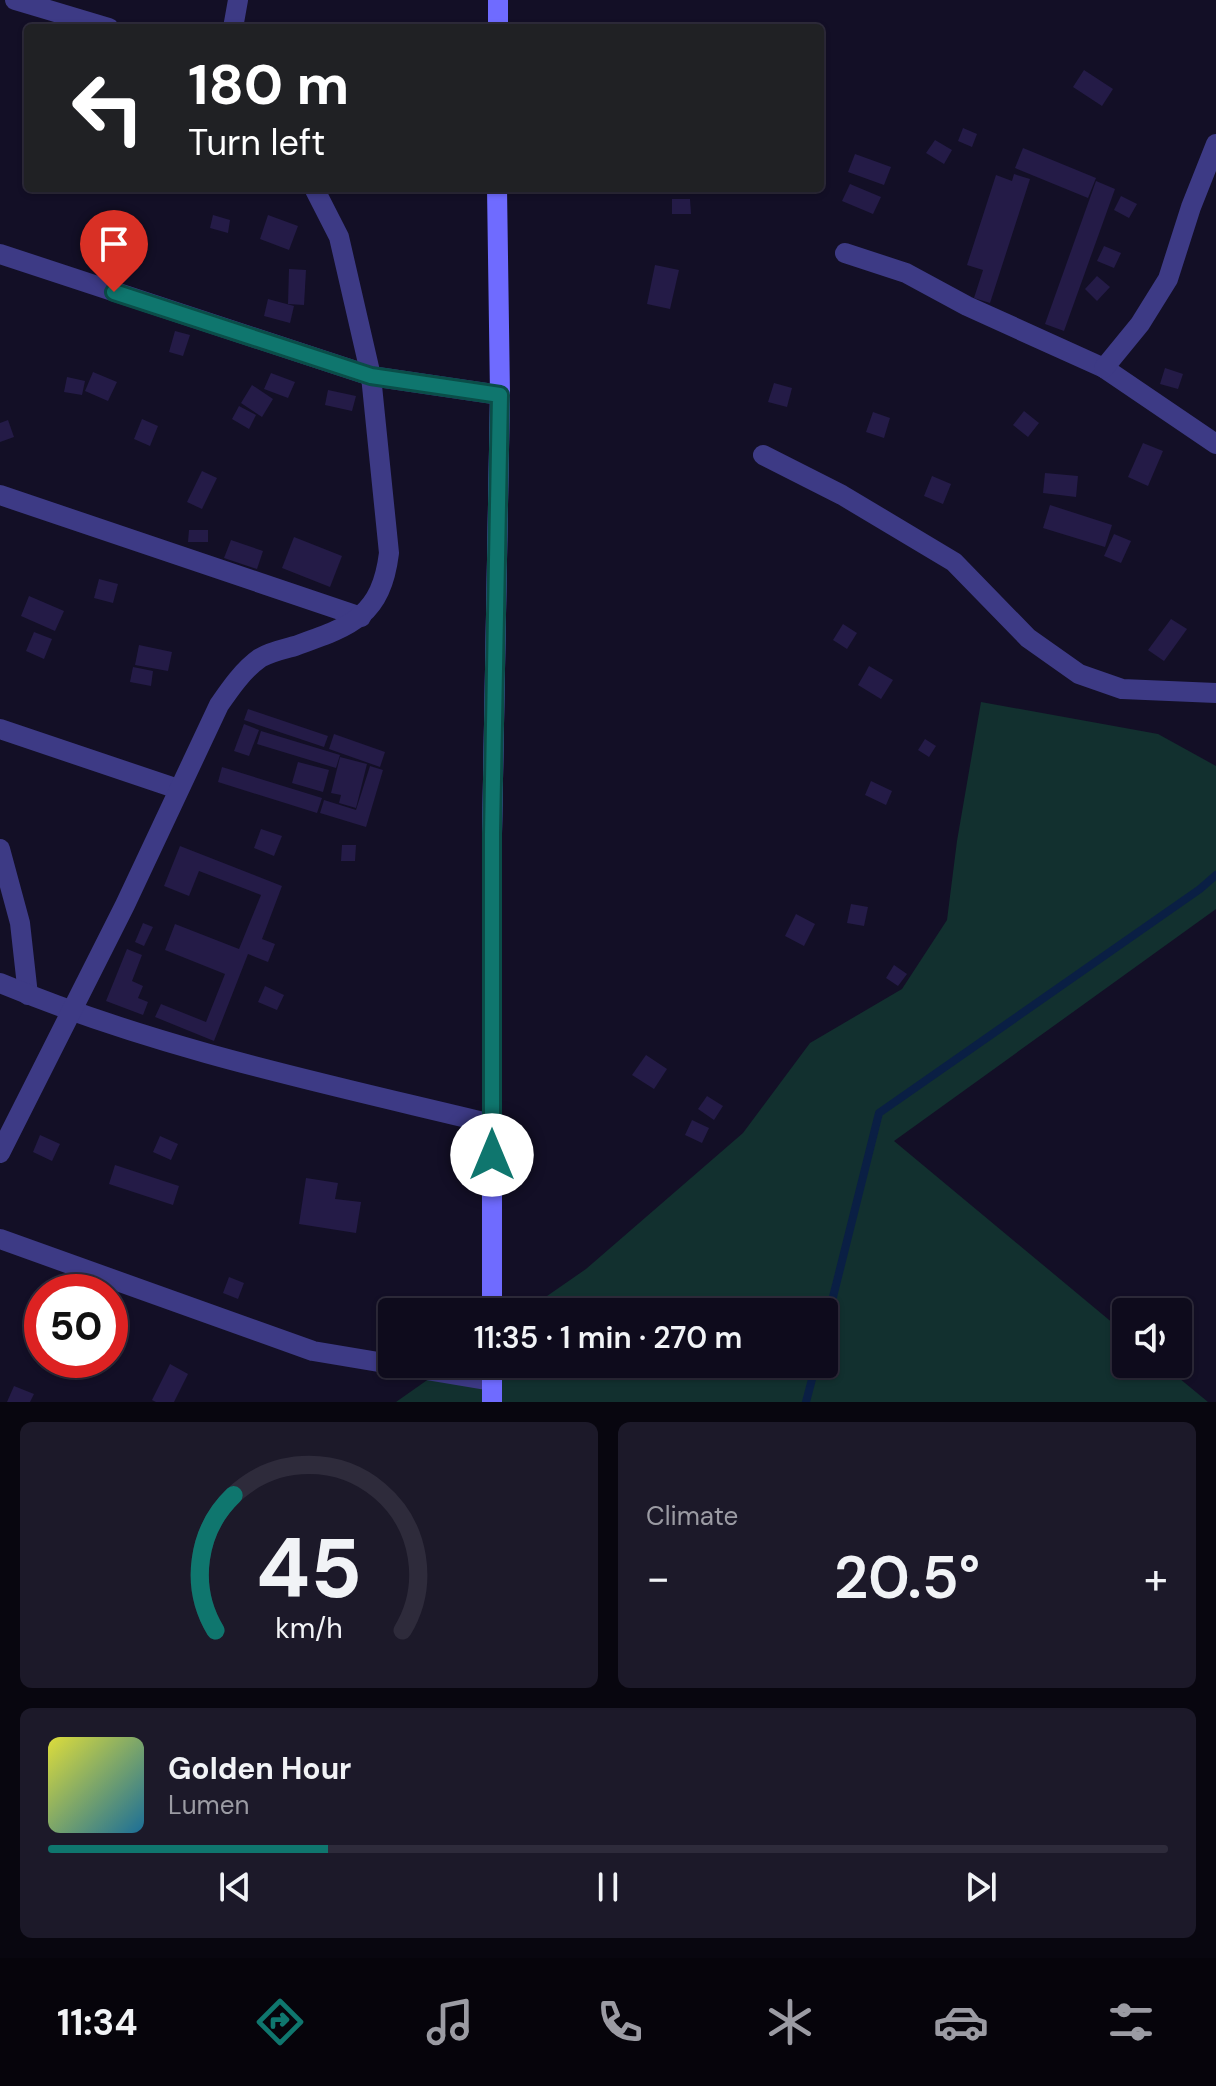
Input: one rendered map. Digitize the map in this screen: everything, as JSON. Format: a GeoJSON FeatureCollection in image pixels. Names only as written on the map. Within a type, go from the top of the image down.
{"type":"FeatureCollection","features":[{"type":"Feature","properties":{"kind":"main road"},"geometry":{"type":"LineString","coordinates":[[498,0],[498,24]]}},
{"type":"Feature","properties":{"kind":"main road"},"geometry":{"type":"LineString","coordinates":[[492,1298],[492,834],[500,395],[497,192]]}},
{"type":"Feature","properties":{"kind":"street"},"geometry":{"type":"LineString","coordinates":[[15,0],[96,24]]}},
{"type":"Feature","properties":{"kind":"street"},"geometry":{"type":"LineString","coordinates":[[234,24],[238,0]]}},
{"type":"Feature","properties":{"kind":"street"},"geometry":{"type":"LineString","coordinates":[[1104,368],[1140,324],[1168,279],[1191,207],[1216,144]]}},
{"type":"Feature","properties":{"kind":"street"},"geometry":{"type":"LineString","coordinates":[[0,1153],[125,905],[219,705],[235,682],[261,658],[326,635],[361,617],[380,594],[389,553],[371,376],[339,237],[316,192]]}},
{"type":"Feature","properties":{"kind":"street"},"geometry":{"type":"LineString","coordinates":[[845,253],[906,273],[967,306],[1104,368],[1216,444]]}},
{"type":"Feature","properties":{"kind":"street"},"geometry":{"type":"LineString","coordinates":[[0,254],[371,376],[500,395]]}},
{"type":"Feature","properties":{"kind":"street"},"geometry":{"type":"LineString","coordinates":[[763,455],[842,495],[954,562],[1028,638],[1079,674],[1122,689],[1216,693]]}},
{"type":"Feature","properties":{"kind":"street"},"geometry":{"type":"LineString","coordinates":[[0,495],[361,617]]}},
{"type":"Feature","properties":{"kind":"street"},"geometry":{"type":"LineString","coordinates":[[0,729],[178,789]]}},
{"type":"Feature","properties":{"kind":"street"},"geometry":{"type":"LineString","coordinates":[[0,849],[20,923],[28,995]]}},
{"type":"Feature","properties":{"kind":"street"},"geometry":{"type":"LineString","coordinates":[[0,983],[70,1011],[206,1052],[492,1124]]}},
{"type":"Feature","properties":{"kind":"street"},"geometry":{"type":"LineString","coordinates":[[0,1239],[313,1351],[492,1382]]}},
{"type":"Feature","properties":{"kind":"green space"},"geometry":{"type":"Polygon","coordinates":[[[981,702],[1158,734],[1216,766],[1216,909],[894,1141],[1112,1322],[1112,1378],[1179,1378],[1208,1402],[396,1402],[430,1378],[838,1378],[838,1298],[544,1298],[586,1269],[743,1133],[810,1043],[902,989],[947,920],[981,702]]]}},
{"type":"Feature","properties":{"kind":"building"},"geometry":{"type":"Polygon","coordinates":[[[1084,70],[1113,89],[1102,106],[1073,87],[1084,70]]]}},
{"type":"Feature","properties":{"kind":"building"},"geometry":{"type":"Polygon","coordinates":[[[963,128],[977,134],[972,147],[958,141],[963,128]]]}},
{"type":"Feature","properties":{"kind":"building"},"geometry":{"type":"Polygon","coordinates":[[[935,140],[952,150],[944,164],[926,153],[935,140]]]}},
{"type":"Feature","properties":{"kind":"building"},"geometry":{"type":"Polygon","coordinates":[[[1023,148],[1096,178],[1088,198],[1015,168],[1023,148]]]}},
{"type":"Feature","properties":{"kind":"building"},"geometry":{"type":"Polygon","coordinates":[[[855,154],[891,167],[884,185],[848,172],[855,154]]]}},
{"type":"Feature","properties":{"kind":"building"},"geometry":{"type":"Polygon","coordinates":[[[1014,174],[1030,179],[990,303],[974,298],[983,270],[967,265],[996,175],[1012,181],[1014,174]]]}},
{"type":"Feature","properties":{"kind":"building"},"geometry":{"type":"Polygon","coordinates":[[[1096,181],[1115,189],[1064,331],[1045,324],[1096,181]]]}},
{"type":"Feature","properties":{"kind":"building"},"geometry":{"type":"Polygon","coordinates":[[[850,184],[881,197],[873,214],[842,201],[850,184]]]}},
{"type":"Feature","properties":{"kind":"building"},"geometry":{"type":"Polygon","coordinates":[[[1121,196],[1137,204],[1129,218],[1114,210],[1121,196]]]}},
{"type":"Feature","properties":{"kind":"building"},"geometry":{"type":"Polygon","coordinates":[[[672,199],[690,199],[691,214],[672,214],[672,199]]]}},
{"type":"Feature","properties":{"kind":"building"},"geometry":{"type":"Polygon","coordinates":[[[213,215],[230,220],[228,233],[210,228],[213,215]]]}},
{"type":"Feature","properties":{"kind":"building"},"geometry":{"type":"Polygon","coordinates":[[[268,215],[298,226],[289,250],[260,239],[268,215]]]}},
{"type":"Feature","properties":{"kind":"building"},"geometry":{"type":"Polygon","coordinates":[[[1104,246],[1121,253],[1114,268],[1097,261],[1104,246]]]}},
{"type":"Feature","properties":{"kind":"building"},"geometry":{"type":"Polygon","coordinates":[[[655,265],[679,270],[670,309],[647,304],[655,265]]]}},
{"type":"Feature","properties":{"kind":"building"},"geometry":{"type":"Polygon","coordinates":[[[289,269],[306,270],[304,305],[288,304],[289,269]]]}},
{"type":"Feature","properties":{"kind":"building"},"geometry":{"type":"Polygon","coordinates":[[[1097,276],[1110,287],[1097,301],[1085,289],[1097,276]]]}},
{"type":"Feature","properties":{"kind":"building"},"geometry":{"type":"Polygon","coordinates":[[[268,299],[294,306],[290,323],[264,316],[268,299]]]}},
{"type":"Feature","properties":{"kind":"building"},"geometry":{"type":"Polygon","coordinates":[[[175,331],[190,335],[183,356],[169,352],[175,331]]]}},
{"type":"Feature","properties":{"kind":"building"},"geometry":{"type":"Polygon","coordinates":[[[1165,368],[1183,374],[1178,389],[1160,384],[1165,368]]]}},
{"type":"Feature","properties":{"kind":"building"},"geometry":{"type":"Polygon","coordinates":[[[93,372],[117,382],[108,401],[85,391],[93,372]]]}},
{"type":"Feature","properties":{"kind":"building"},"geometry":{"type":"Polygon","coordinates":[[[271,373],[295,382],[288,398],[264,389],[271,373]]]}},
{"type":"Feature","properties":{"kind":"building"},"geometry":{"type":"Polygon","coordinates":[[[67,377],[85,381],[82,395],[64,392],[67,377]]]}},
{"type":"Feature","properties":{"kind":"building"},"geometry":{"type":"Polygon","coordinates":[[[774,383],[792,388],[787,407],[768,402],[774,383]]]}},
{"type":"Feature","properties":{"kind":"building"},"geometry":{"type":"Polygon","coordinates":[[[252,385],[273,399],[262,417],[241,403],[252,385]]]}},
{"type":"Feature","properties":{"kind":"building"},"geometry":{"type":"Polygon","coordinates":[[[328,390],[356,396],[352,411],[325,405],[328,390]]]}},
{"type":"Feature","properties":{"kind":"building"},"geometry":{"type":"Polygon","coordinates":[[[239,406],[256,415],[249,429],[232,419],[239,406]]]}},
{"type":"Feature","properties":{"kind":"building"},"geometry":{"type":"Polygon","coordinates":[[[1024,411],[1039,423],[1028,437],[1013,425],[1024,411]]]}},
{"type":"Feature","properties":{"kind":"building"},"geometry":{"type":"Polygon","coordinates":[[[873,412],[890,418],[884,438],[866,432],[873,412]]]}},
{"type":"Feature","properties":{"kind":"building"},"geometry":{"type":"Polygon","coordinates":[[[142,419],[158,426],[150,446],[134,439],[142,419]]]}},
{"type":"Feature","properties":{"kind":"building"},"geometry":{"type":"Polygon","coordinates":[[[8,420],[14,437],[0,442],[0,423],[8,420]]]}},
{"type":"Feature","properties":{"kind":"building"},"geometry":{"type":"Polygon","coordinates":[[[1143,443],[1163,451],[1148,486],[1128,477],[1143,443]]]}},
{"type":"Feature","properties":{"kind":"building"},"geometry":{"type":"Polygon","coordinates":[[[202,471],[217,478],[202,509],[187,502],[202,471]]]}},
{"type":"Feature","properties":{"kind":"building"},"geometry":{"type":"Polygon","coordinates":[[[1045,473],[1078,476],[1076,497],[1043,493],[1045,473]]]}},
{"type":"Feature","properties":{"kind":"building"},"geometry":{"type":"Polygon","coordinates":[[[932,476],[951,484],[943,504],[924,496],[932,476]]]}},
{"type":"Feature","properties":{"kind":"building"},"geometry":{"type":"Polygon","coordinates":[[[1050,505],[1112,525],[1105,547],[1043,528],[1050,505]]]}},
{"type":"Feature","properties":{"kind":"building"},"geometry":{"type":"Polygon","coordinates":[[[189,530],[208,530],[208,542],[188,542],[189,530]]]}},
{"type":"Feature","properties":{"kind":"building"},"geometry":{"type":"Polygon","coordinates":[[[1114,534],[1131,541],[1121,563],[1104,556],[1114,534]]]}},
{"type":"Feature","properties":{"kind":"building"},"geometry":{"type":"Polygon","coordinates":[[[294,537],[342,556],[330,587],[282,568],[294,537]]]}},
{"type":"Feature","properties":{"kind":"building"},"geometry":{"type":"Polygon","coordinates":[[[231,540],[263,551],[257,569],[224,558],[231,540]]]}},
{"type":"Feature","properties":{"kind":"building"},"geometry":{"type":"Polygon","coordinates":[[[99,579],[118,584],[113,603],[94,598],[99,579]]]}},
{"type":"Feature","properties":{"kind":"building"},"geometry":{"type":"Polygon","coordinates":[[[29,596],[64,611],[55,631],[21,616],[29,596]]]}},
{"type":"Feature","properties":{"kind":"building"},"geometry":{"type":"Polygon","coordinates":[[[1171,619],[1187,629],[1164,661],[1148,650],[1171,619]]]}},
{"type":"Feature","properties":{"kind":"building"},"geometry":{"type":"Polygon","coordinates":[[[843,624],[857,633],[847,649],[833,640],[843,624]]]}},
{"type":"Feature","properties":{"kind":"building"},"geometry":{"type":"Polygon","coordinates":[[[34,632],[52,639],[44,659],[26,651],[34,632]]]}},
{"type":"Feature","properties":{"kind":"building"},"geometry":{"type":"Polygon","coordinates":[[[139,645],[172,652],[168,671],[135,665],[139,645]]]}},
{"type":"Feature","properties":{"kind":"building"},"geometry":{"type":"Polygon","coordinates":[[[869,666],[893,680],[881,699],[858,685],[869,666]]]}},
{"type":"Feature","properties":{"kind":"building"},"geometry":{"type":"Polygon","coordinates":[[[133,667],[153,671],[151,686],[130,682],[133,667]]]}},
{"type":"Feature","properties":{"kind":"building"},"geometry":{"type":"Polygon","coordinates":[[[248,709],[328,736],[324,747],[244,720],[248,709]]]}},
{"type":"Feature","properties":{"kind":"building"},"geometry":{"type":"Polygon","coordinates":[[[244,724],[259,730],[249,756],[234,751],[244,724]]]}},
{"type":"Feature","properties":{"kind":"building"},"geometry":{"type":"Polygon","coordinates":[[[261,731],[340,755],[336,768],[257,744],[261,731]]]}},
{"type":"Feature","properties":{"kind":"building"},"geometry":{"type":"Polygon","coordinates":[[[334,734],[385,752],[380,767],[329,749],[334,734]]]}},
{"type":"Feature","properties":{"kind":"building"},"geometry":{"type":"Polygon","coordinates":[[[925,739],[936,746],[929,757],[918,750],[925,739]]]}},
{"type":"Feature","properties":{"kind":"building"},"geometry":{"type":"Polygon","coordinates":[[[340,757],[367,764],[356,808],[339,803],[341,795],[331,793],[340,757]]]}},
{"type":"Feature","properties":{"kind":"building"},"geometry":{"type":"Polygon","coordinates":[[[298,762],[329,770],[323,792],[292,783],[298,762]]]}},
{"type":"Feature","properties":{"kind":"building"},"geometry":{"type":"Polygon","coordinates":[[[370,766],[383,770],[366,827],[320,813],[324,800],[356,810],[370,766]]]}},
{"type":"Feature","properties":{"kind":"building"},"geometry":{"type":"Polygon","coordinates":[[[222,767],[322,798],[317,813],[218,782],[222,767]]]}},
{"type":"Feature","properties":{"kind":"building"},"geometry":{"type":"Polygon","coordinates":[[[871,781],[892,791],[886,805],[865,795],[871,781]]]}},
{"type":"Feature","properties":{"kind":"building"},"geometry":{"type":"Polygon","coordinates":[[[261,829],[282,836],[274,856],[254,848],[261,829]]]}},
{"type":"Feature","properties":{"kind":"building"},"geometry":{"type":"Polygon","coordinates":[[[342,845],[356,845],[355,861],[341,861],[342,845]]]}},
{"type":"Feature","properties":{"kind":"building"},"geometry":{"type":"Polygon","coordinates":[[[180,846],[282,886],[262,939],[275,944],[268,962],[248,954],[214,1041],[155,1017],[161,1004],[206,1022],[225,974],[165,950],[175,924],[239,949],[261,895],[199,871],[189,896],[164,886],[180,846]]]}},
{"type":"Feature","properties":{"kind":"building"},"geometry":{"type":"Polygon","coordinates":[[[851,904],[868,907],[864,926],[847,923],[851,904]]]}},
{"type":"Feature","properties":{"kind":"building"},"geometry":{"type":"Polygon","coordinates":[[[796,914],[815,924],[804,946],[785,936],[796,914]]]}},
{"type":"Feature","properties":{"kind":"building"},"geometry":{"type":"Polygon","coordinates":[[[143,923],[153,927],[144,946],[135,942],[143,923]]]}},
{"type":"Feature","properties":{"kind":"building"},"geometry":{"type":"Polygon","coordinates":[[[127,949],[142,955],[132,981],[143,986],[138,998],[148,1002],[143,1015],[106,1001],[127,949]]]}},
{"type":"Feature","properties":{"kind":"building"},"geometry":{"type":"Polygon","coordinates":[[[894,965],[907,974],[898,986],[886,978],[894,965]]]}},
{"type":"Feature","properties":{"kind":"building"},"geometry":{"type":"Polygon","coordinates":[[[265,986],[284,995],[277,1010],[258,1002],[265,986]]]}},
{"type":"Feature","properties":{"kind":"building"},"geometry":{"type":"Polygon","coordinates":[[[646,1055],[667,1069],[654,1089],[632,1075],[646,1055]]]}},
{"type":"Feature","properties":{"kind":"building"},"geometry":{"type":"Polygon","coordinates":[[[707,1096],[723,1106],[714,1120],[698,1109],[707,1096]]]}},
{"type":"Feature","properties":{"kind":"building"},"geometry":{"type":"Polygon","coordinates":[[[692,1120],[709,1128],[702,1143],[685,1135],[692,1120]]]}},
{"type":"Feature","properties":{"kind":"building"},"geometry":{"type":"Polygon","coordinates":[[[40,1135],[60,1144],[52,1161],[33,1152],[40,1135]]]}},
{"type":"Feature","properties":{"kind":"building"},"geometry":{"type":"Polygon","coordinates":[[[160,1136],[178,1144],[171,1160],[153,1152],[160,1136]]]}},
{"type":"Feature","properties":{"kind":"building"},"geometry":{"type":"Polygon","coordinates":[[[115,1165],[179,1186],[173,1205],[109,1184],[115,1165]]]}},
{"type":"Feature","properties":{"kind":"building"},"geometry":{"type":"Polygon","coordinates":[[[306,1178],[338,1183],[335,1199],[361,1202],[356,1233],[299,1224],[306,1178]]]}},
{"type":"Feature","properties":{"kind":"building"},"geometry":{"type":"Polygon","coordinates":[[[229,1277],[244,1283],[238,1299],[223,1293],[229,1277]]]}},
{"type":"Feature","properties":{"kind":"building"},"geometry":{"type":"Polygon","coordinates":[[[170,1364],[188,1374],[174,1402],[156,1402],[152,1400],[170,1364]]]}},
{"type":"Feature","properties":{"kind":"building"},"geometry":{"type":"Polygon","coordinates":[[[14,1386],[34,1394],[30,1402],[7,1402],[14,1386]]]}},
{"type":"Feature","properties":{"kind":"waterway"},"geometry":{"type":"LineString","coordinates":[[833,1298],[879,1113],[1216,875]]}},
{"type":"Feature","properties":{"kind":"waterway"},"geometry":{"type":"LineString","coordinates":[[806,1402],[812,1378]]}},
{"type":"Feature","properties":{"kind":"route"},"geometry":{"type":"LineString","coordinates":[[114,292],[371,376],[500,395],[492,834],[492,1155]]}}]}
